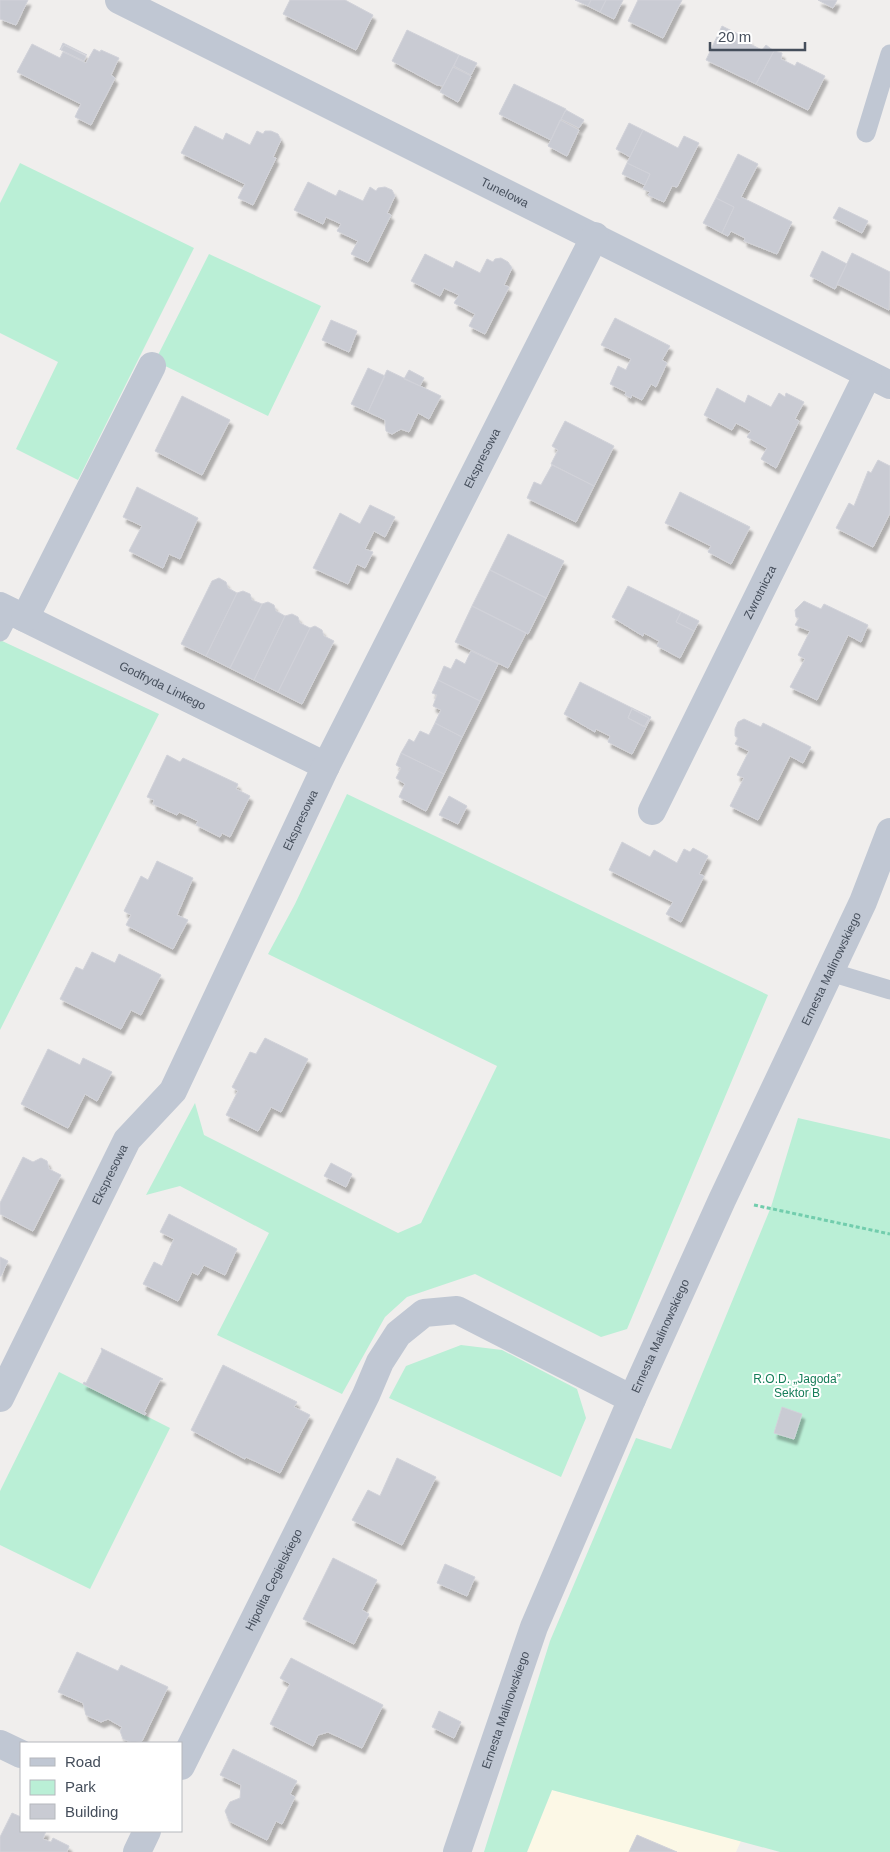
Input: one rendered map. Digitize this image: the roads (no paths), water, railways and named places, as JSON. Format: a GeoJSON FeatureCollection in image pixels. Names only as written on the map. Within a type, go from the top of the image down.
{"type":"FeatureCollection","features":[{"type":"Feature","properties":{"kind":"street","name":"Tunelowa"},"geometry":{"type":"LineString","coordinates":[[119,0],[879,379]]}},
{"type":"Feature","properties":{"kind":"street","name":"Ekspresowa"},"geometry":{"type":"LineString","coordinates":[[0,1398],[127,1140],[173,1091],[326,766],[595,236]]}},
{"type":"Feature","properties":{"kind":"street"},"geometry":{"type":"LineString","coordinates":[[9,617],[152,366]]}},
{"type":"Feature","properties":{"kind":"street","name":"Zwrotnicza"},"geometry":{"type":"LineString","coordinates":[[652,811],[879,379]]}},
{"type":"Feature","properties":{"kind":"street","name":"Godfryda Linkego"},"geometry":{"type":"LineString","coordinates":[[9,617],[326,766]]}},
{"type":"Feature","properties":{"kind":"street","name":"Ernesta Malinowskiego"},"geometry":{"type":"LineString","coordinates":[[457,1852],[534,1627],[632,1399],[863,902],[890,832]]}},
{"type":"Feature","properties":{"kind":"street","name":"Hipolita Cegielskiego"},"geometry":{"type":"LineString","coordinates":[[182,1764],[366,1395],[380,1362],[398,1334],[424,1313],[457,1310],[632,1399]]}},
{"type":"Feature","properties":{"kind":"street"},"geometry":{"type":"LineString","coordinates":[[0,1744],[20,1754]]}},
{"type":"Feature","properties":{"kind":"street"},"geometry":{"type":"LineString","coordinates":[[137,1852],[147,1832]]}},
{"type":"Feature","properties":{"kind":"lane"},"geometry":{"type":"LineString","coordinates":[[866,133],[890,54]]}},
{"type":"Feature","properties":{"kind":"lane"},"geometry":{"type":"LineString","coordinates":[[830,972],[890,990]]}},
{"type":"Feature","properties":{"kind":"park label","name":"R.O.D. „Jagoda” Sektor B"},"geometry":{"type":"Point","coordinates":[797,1386]}}]}
